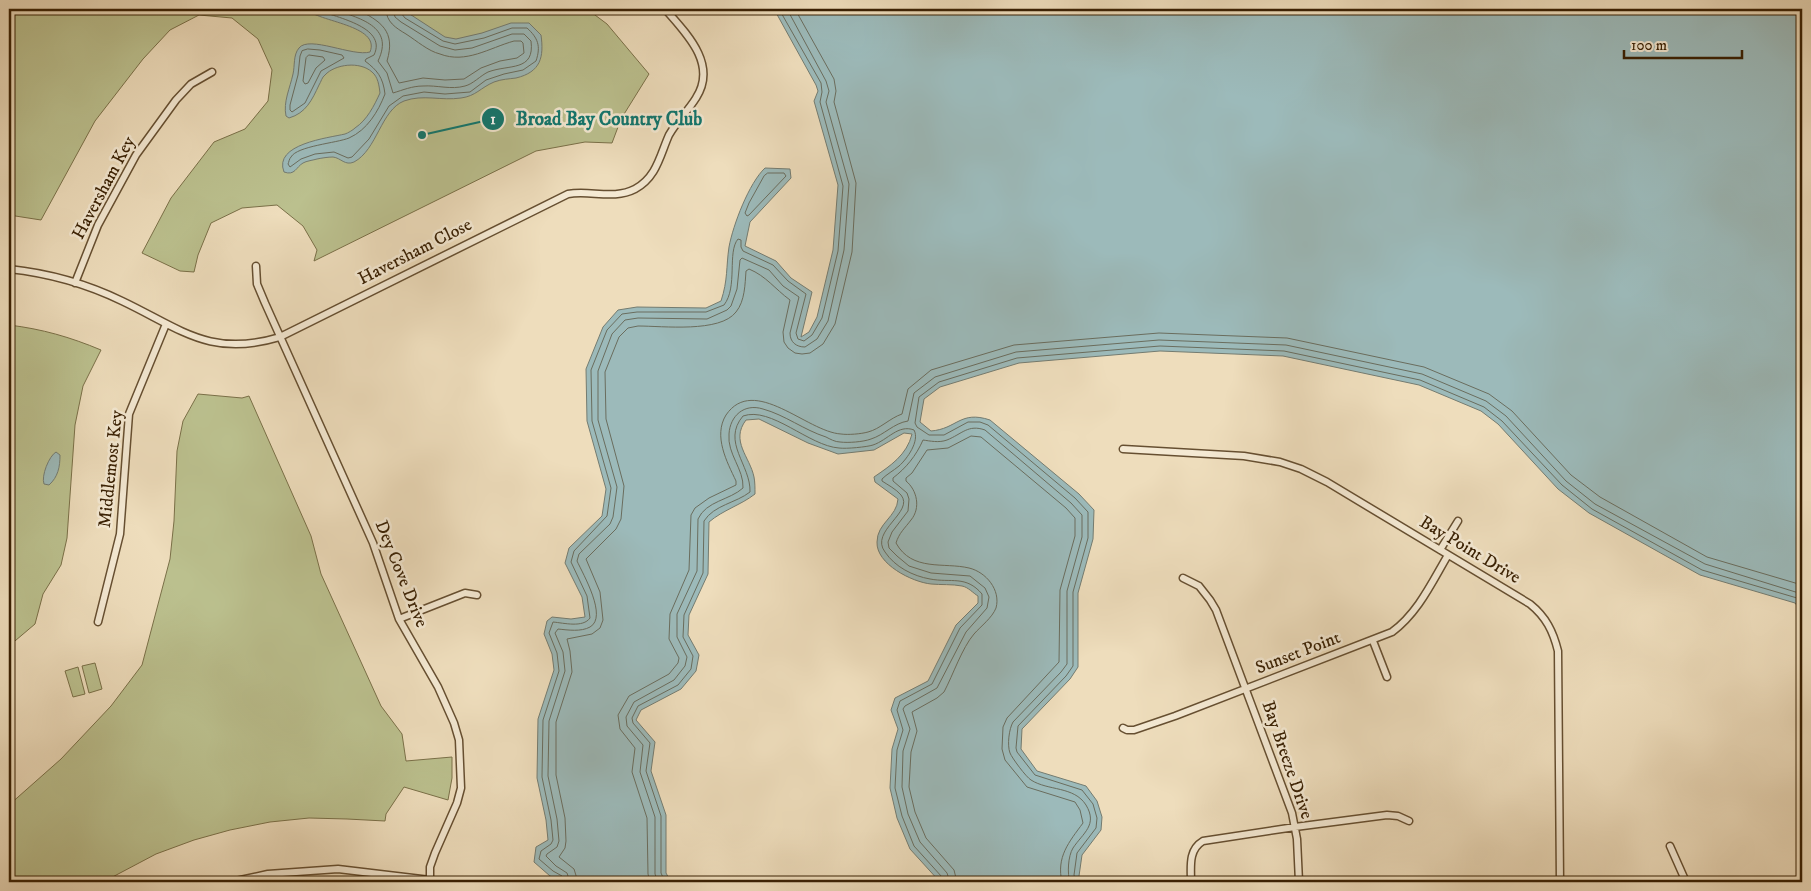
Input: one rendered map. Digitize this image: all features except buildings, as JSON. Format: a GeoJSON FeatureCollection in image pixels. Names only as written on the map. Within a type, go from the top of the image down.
{"type":"FeatureCollection","features":[{"type":"Feature","properties":{"kind":"street","name":"Haversham Close"},"geometry":{"type":"LineString","coordinates":[[9,270],[40,274],[75,282],[122,301],[186,334],[219,344],[247,345],[280,337],[568,194],[589,192],[616,194],[634,189],[642,184],[655,170],[671,133],[696,99],[703,81],[703,64],[696,46],[665,9]]}},
{"type":"Feature","properties":{"kind":"street","name":"Haversham Key"},"geometry":{"type":"LineString","coordinates":[[75,282],[98,225],[136,155],[176,100],[191,84],[212,72]]}},
{"type":"Feature","properties":{"kind":"street","name":"Dey Cove Drive"},"geometry":{"type":"LineString","coordinates":[[256,266],[257,284],[374,543],[399,619],[438,687],[454,723],[459,740],[461,788],[457,803],[430,867],[430,881]]}},
{"type":"Feature","properties":{"kind":"street","name":"Middlemost Key"},"geometry":{"type":"LineString","coordinates":[[98,622],[120,534],[129,414],[166,324]]}},
{"type":"Feature","properties":{"kind":"street","name":"Bay Point Drive"},"geometry":{"type":"LineString","coordinates":[[1123,449],[1244,456],[1289,464],[1327,482],[1534,608],[1546,620],[1555,639],[1558,651],[1560,882]]}},
{"type":"Feature","properties":{"kind":"street"},"geometry":{"type":"LineString","coordinates":[[1440,550],[1458,521]]}},
{"type":"Feature","properties":{"kind":"street","name":"Sunset Point"},"geometry":{"type":"LineString","coordinates":[[1123,728],[1134,730],[1373,641],[1392,632],[1406,621],[1420,603],[1448,555]]}},
{"type":"Feature","properties":{"kind":"street","name":"Bay Breeze Drive"},"geometry":{"type":"LineString","coordinates":[[1183,578],[1198,586],[1216,610],[1277,771],[1295,827],[1299,882]]}},
{"type":"Feature","properties":{"kind":"street"},"geometry":{"type":"LineString","coordinates":[[399,619],[465,593],[477,594]]}},
{"type":"Feature","properties":{"kind":"street"},"geometry":{"type":"LineString","coordinates":[[1373,641],[1387,677]]}},
{"type":"Feature","properties":{"kind":"street"},"geometry":{"type":"LineString","coordinates":[[1191,882],[1192,854],[1195,848],[1203,841],[1387,815],[1398,816],[1409,821]]}},
{"type":"Feature","properties":{"kind":"street"},"geometry":{"type":"LineString","coordinates":[[1670,846],[1686,882]]}},
{"type":"Feature","properties":{"kind":"street"},"geometry":{"type":"LineString","coordinates":[[231,882],[268,874],[338,868],[430,881]]}},
{"type":"Feature","properties":{"kind":"green space"},"geometry":{"type":"Polygon","coordinates":[[[9,9],[587,9],[607,24],[649,74],[621,119],[612,143],[585,142],[536,151],[314,261],[317,250],[303,226],[277,205],[242,208],[211,223],[198,255],[194,272],[180,271],[142,253],[171,198],[214,142],[245,129],[268,101],[272,70],[258,39],[232,18],[199,15],[170,30],[143,59],[95,121],[41,220],[9,215],[9,9]]]}},
{"type":"Feature","properties":{"kind":"green space"},"geometry":{"type":"Polygon","coordinates":[[[9,325],[56,334],[101,350],[83,386],[75,425],[67,538],[61,565],[43,594],[35,624],[9,646],[9,325]]]}},
{"type":"Feature","properties":{"kind":"green space"},"geometry":{"type":"Polygon","coordinates":[[[198,394],[242,398],[249,396],[311,536],[321,574],[381,706],[402,734],[406,761],[452,757],[452,778],[448,800],[404,787],[386,814],[385,821],[309,818],[270,822],[194,840],[156,854],[103,882],[9,882],[9,805],[61,759],[111,706],[142,665],[170,559],[174,521],[177,451],[183,421],[198,394]]]}},
{"type":"Feature","properties":{"kind":"green space"},"geometry":{"type":"Polygon","coordinates":[[[95,663],[102,689],[89,693],[82,666],[95,663]]]}},
{"type":"Feature","properties":{"kind":"green space"},"geometry":{"type":"Polygon","coordinates":[[[78,667],[85,694],[73,697],[65,671],[78,667]]]}},
{"type":"Feature","properties":{"kind":"water"},"geometry":{"type":"Polygon","coordinates":[[[306,9],[402,9],[445,37],[456,39],[482,33],[511,23],[529,23],[541,35],[541,57],[536,68],[531,72],[516,78],[494,82],[466,97],[454,99],[418,98],[404,101],[390,113],[368,149],[354,162],[348,163],[333,157],[323,158],[304,162],[293,172],[288,173],[284,172],[283,162],[286,155],[294,149],[315,140],[352,131],[367,117],[380,93],[376,76],[372,72],[361,66],[341,66],[329,71],[324,76],[311,101],[300,113],[289,118],[286,116],[286,100],[293,74],[295,57],[299,48],[312,44],[353,52],[370,52],[371,43],[358,30],[306,9]]]}},
{"type":"Feature","properties":{"kind":"water"},"geometry":{"type":"Polygon","coordinates":[[[774,9],[1802,9],[1802,612],[1795,603],[1700,575],[1589,513],[1558,489],[1498,424],[1481,411],[1419,385],[1283,356],[1160,351],[1019,363],[940,387],[924,399],[920,422],[931,431],[940,430],[972,417],[990,420],[1079,494],[1094,510],[1093,539],[1078,593],[1078,667],[1070,679],[1022,729],[1021,749],[1037,771],[1086,786],[1097,801],[1102,817],[1101,830],[1082,855],[1079,876],[1082,882],[940,882],[910,849],[897,818],[890,788],[892,749],[898,729],[891,710],[895,698],[928,681],[956,625],[978,603],[978,596],[964,587],[923,583],[905,576],[882,558],[878,550],[878,535],[894,511],[898,499],[875,482],[874,477],[902,454],[912,434],[904,433],[874,450],[838,454],[808,443],[759,419],[746,420],[740,435],[740,442],[752,470],[755,494],[709,522],[708,574],[689,615],[688,635],[699,655],[696,671],[681,689],[641,710],[636,720],[655,742],[651,771],[666,815],[666,873],[671,882],[563,882],[550,876],[534,862],[536,847],[548,840],[546,820],[537,778],[538,719],[554,670],[552,654],[544,634],[547,621],[552,617],[571,619],[585,617],[582,597],[565,563],[569,548],[602,516],[606,489],[587,421],[586,369],[603,327],[618,310],[637,307],[706,308],[721,301],[734,227],[742,205],[753,184],[765,168],[790,169],[791,178],[750,222],[745,246],[776,261],[791,278],[812,292],[801,337],[809,332],[817,317],[833,250],[838,185],[814,101],[818,91],[816,85],[774,9]]]}},
{"type":"Feature","properties":{"kind":"water"},"geometry":{"type":"Polygon","coordinates":[[[56,452],[60,455],[58,472],[55,479],[49,485],[44,484],[46,466],[56,452]]]}},
{"type":"Feature","properties":{"kind":"place","name":"Broad Bay Country Club"},"geometry":{"type":"Point","coordinates":[422,135]}}]}
